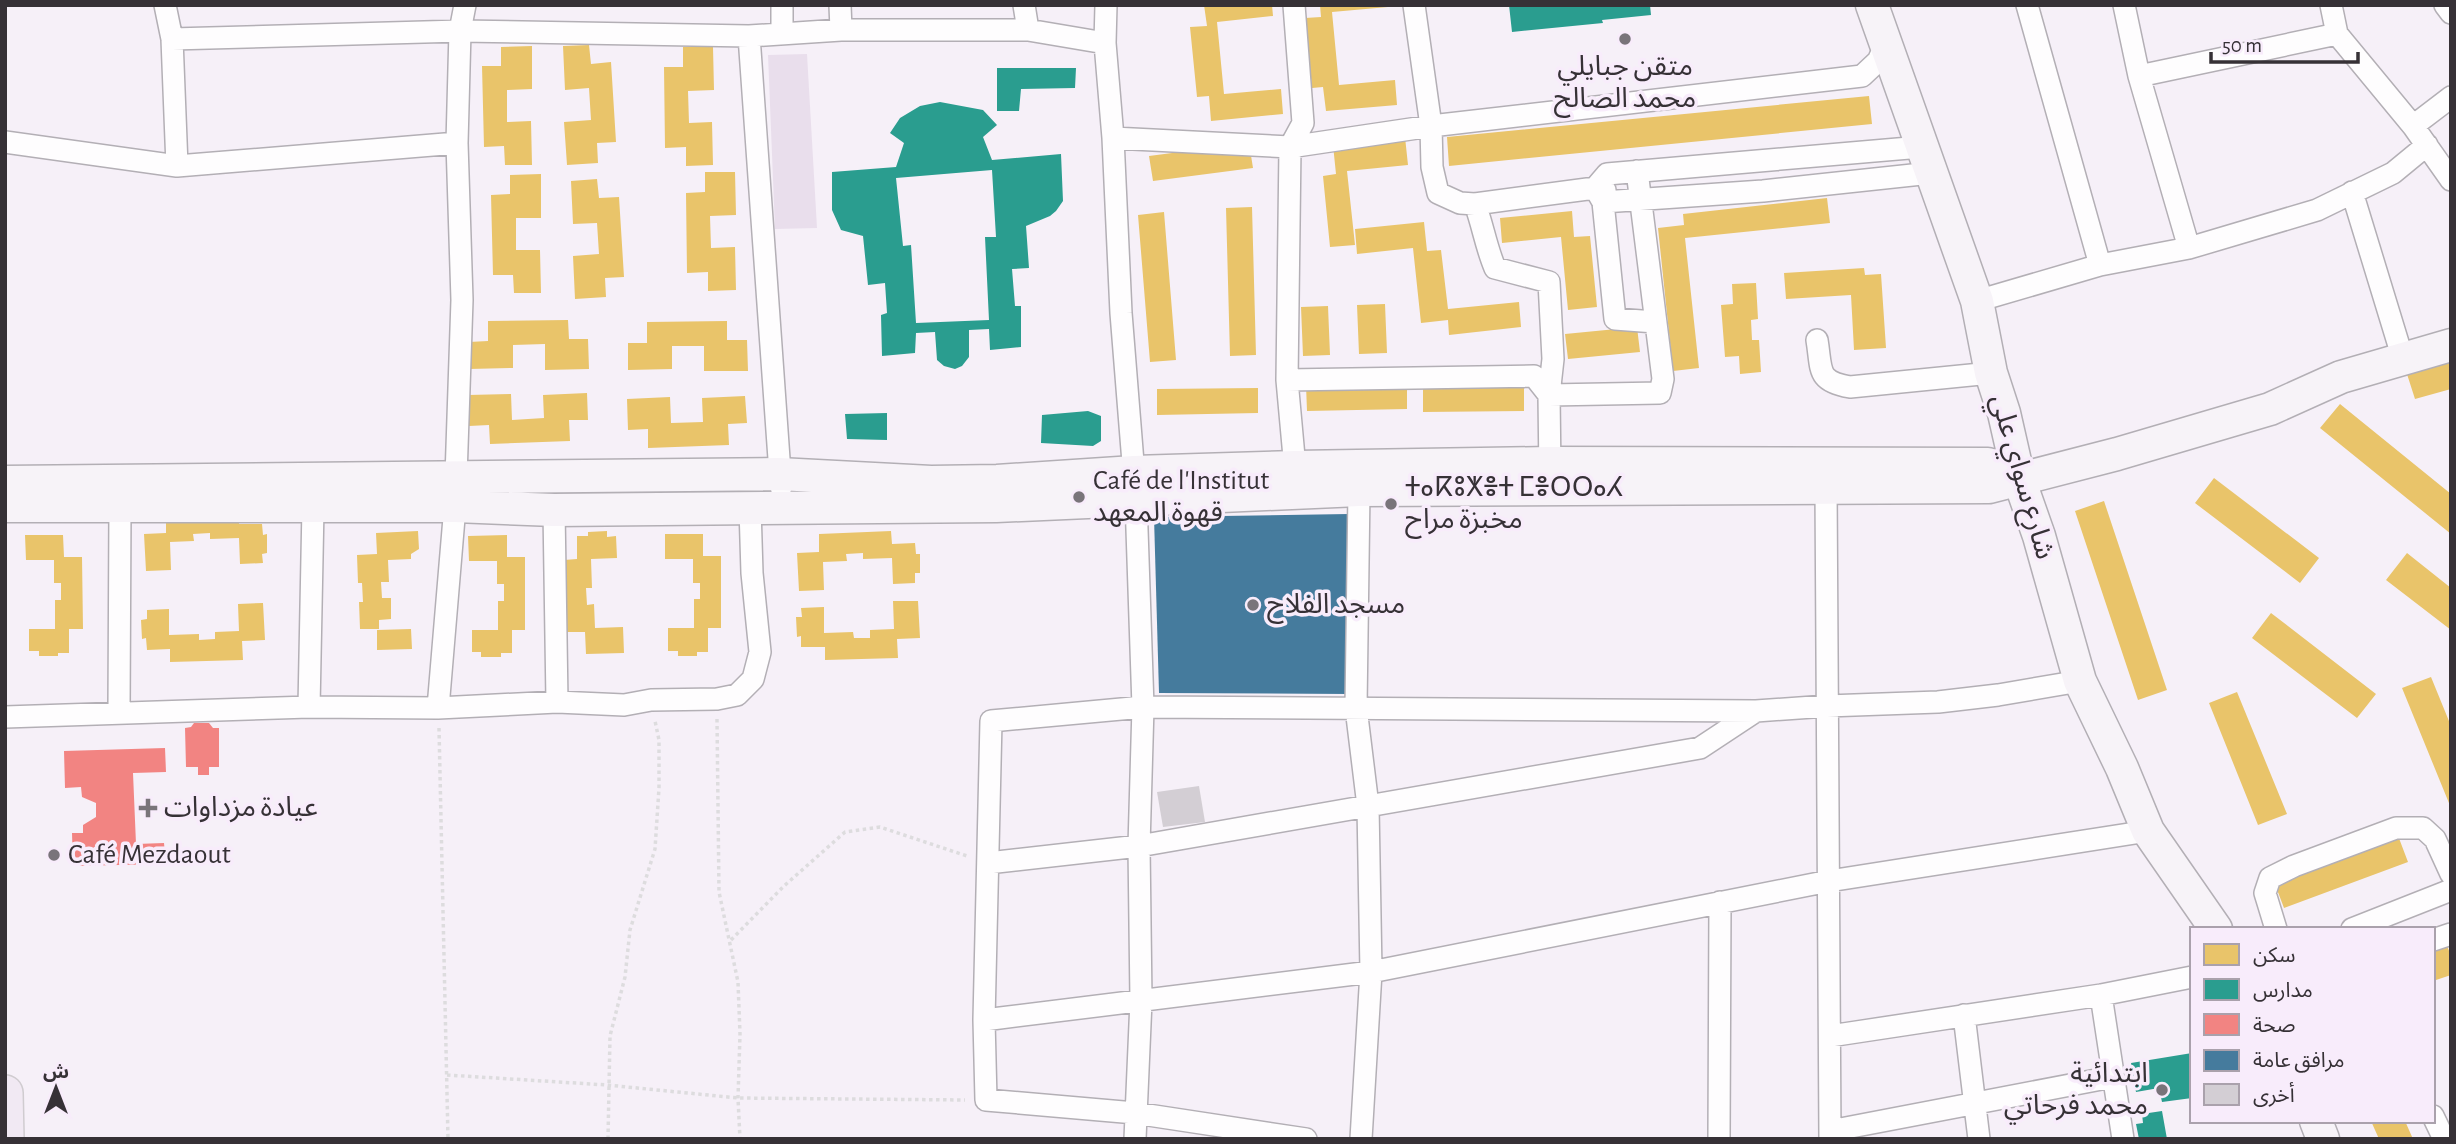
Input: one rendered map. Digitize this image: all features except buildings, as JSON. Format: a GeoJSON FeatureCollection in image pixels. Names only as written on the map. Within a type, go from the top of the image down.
{"type":"FeatureCollection","features":[{"type":"Feature","properties":{"kind":"main road"},"geometry":{"type":"LineString","coordinates":[[5,1093],[6,1139]]}},
{"type":"Feature","properties":{"kind":"street"},"geometry":{"type":"LineString","coordinates":[[165,5],[172,39],[177,166]]}},
{"type":"Feature","properties":{"kind":"street"},"geometry":{"type":"LineString","coordinates":[[438,708],[455,491],[462,300],[457,143],[460,31],[465,5]]}},
{"type":"Feature","properties":{"kind":"street"},"geometry":{"type":"LineString","coordinates":[[782,5],[782,34]]}},
{"type":"Feature","properties":{"kind":"street"},"geometry":{"type":"LineString","coordinates":[[840,5],[841,30]]}},
{"type":"Feature","properties":{"kind":"street"},"geometry":{"type":"LineString","coordinates":[[1024,5],[1028,30]]}},
{"type":"Feature","properties":{"kind":"street"},"geometry":{"type":"LineString","coordinates":[[1106,5],[1105,43],[1113,138],[1121,313],[1135,486],[1143,707],[1139,846],[1141,1001],[1135,1139]]}},
{"type":"Feature","properties":{"kind":"street"},"geometry":{"type":"LineString","coordinates":[[1293,5],[1303,124],[1290,147],[1287,380],[1296,480]]}},
{"type":"Feature","properties":{"kind":"street"},"geometry":{"type":"LineString","coordinates":[[1414,5],[1431,126],[1432,167],[1438,193],[1460,203],[1475,204],[1601,188],[1637,171],[1926,160]]}},
{"type":"Feature","properties":{"kind":"street","name":"شارع سواي علي"},"geometry":{"type":"LineString","coordinates":[[1872,5],[1977,301],[1991,373],[2004,413],[2018,479],[2039,536],[2080,681],[2122,768],[2148,831],[2215,927]]}},
{"type":"Feature","properties":{"kind":"street"},"geometry":{"type":"LineString","coordinates":[[2027,5],[2100,265]]}},
{"type":"Feature","properties":{"kind":"street"},"geometry":{"type":"LineString","coordinates":[[2124,5],[2139,76],[2189,248]]}},
{"type":"Feature","properties":{"kind":"street"},"geometry":{"type":"LineString","coordinates":[[2331,5],[2337,34],[2413,126],[2451,180]]}},
{"type":"Feature","properties":{"kind":"street"},"geometry":{"type":"LineString","coordinates":[[2445,5],[2451,13]]}},
{"type":"Feature","properties":{"kind":"street"},"geometry":{"type":"LineString","coordinates":[[172,39],[460,31],[749,36],[841,30],[1028,30],[1105,43]]}},
{"type":"Feature","properties":{"kind":"street"},"geometry":{"type":"LineString","coordinates":[[2139,76],[2337,34]]}},
{"type":"Feature","properties":{"kind":"street"},"geometry":{"type":"LineString","coordinates":[[749,36],[779,474],[784,506]]}},
{"type":"Feature","properties":{"kind":"street"},"geometry":{"type":"LineString","coordinates":[[1113,138],[1290,147],[1431,126],[1862,76],[1878,61],[1885,46]]}},
{"type":"Feature","properties":{"kind":"street"},"geometry":{"type":"LineString","coordinates":[[2413,126],[2451,97]]}},
{"type":"Feature","properties":{"kind":"street"},"geometry":{"type":"LineString","coordinates":[[5,142],[177,166],[457,143]]}},
{"type":"Feature","properties":{"kind":"street"},"geometry":{"type":"LineString","coordinates":[[1977,301],[2100,265],[2189,248],[2317,210],[2393,173],[2427,145]]}},
{"type":"Feature","properties":{"kind":"street"},"geometry":{"type":"LineString","coordinates":[[1601,188],[1639,200],[1763,191],[1926,160]]}},
{"type":"Feature","properties":{"kind":"street"},"geometry":{"type":"LineString","coordinates":[[1549,394],[1660,393],[1663,379],[1637,171]]}},
{"type":"Feature","properties":{"kind":"street"},"geometry":{"type":"LineString","coordinates":[[1601,188],[1615,319],[1655,322]]}},
{"type":"Feature","properties":{"kind":"street"},"geometry":{"type":"LineString","coordinates":[[2352,192],[2403,359]]}},
{"type":"Feature","properties":{"kind":"street"},"geometry":{"type":"LineString","coordinates":[[1475,204],[1486,248],[1495,268],[1549,282],[1553,359],[1549,394],[1550,475]]}},
{"type":"Feature","properties":{"kind":"street"},"geometry":{"type":"LineString","coordinates":[[1818,340],[1822,371],[1832,384],[1850,387],[1991,373]]}},
{"type":"Feature","properties":{"kind":"street"},"geometry":{"type":"LineString","coordinates":[[1296,480],[1359,490],[1550,475],[1826,487],[1989,487],[2270,410],[2342,377],[2451,345]]}},
{"type":"Feature","properties":{"kind":"street"},"geometry":{"type":"LineString","coordinates":[[1287,380],[1534,376],[1549,394]]}},
{"type":"Feature","properties":{"kind":"street"},"geometry":{"type":"LineString","coordinates":[[5,482],[313,507],[455,491],[554,510],[750,508],[1135,486],[1296,480],[1988,464],[2018,479]]}},
{"type":"Feature","properties":{"kind":"street"},"geometry":{"type":"LineString","coordinates":[[5,506],[120,506],[162,494],[455,491],[779,474],[931,482],[997,494]]}},
{"type":"Feature","properties":{"kind":"street"},"geometry":{"type":"LineString","coordinates":[[1826,487],[1830,1135],[1974,1102],[2112,1077]]}},
{"type":"Feature","properties":{"kind":"street"},"geometry":{"type":"LineString","coordinates":[[1359,490],[1356,708],[1368,806],[1371,972],[1361,1139]]}},
{"type":"Feature","properties":{"kind":"street"},"geometry":{"type":"LineString","coordinates":[[119,713],[120,506]]}},
{"type":"Feature","properties":{"kind":"street"},"geometry":{"type":"LineString","coordinates":[[309,707],[313,507]]}},
{"type":"Feature","properties":{"kind":"street"},"geometry":{"type":"LineString","coordinates":[[5,717],[309,707],[438,708],[557,702],[624,705],[651,700],[717,699],[737,695],[753,678],[760,652],[752,573],[750,508]]}},
{"type":"Feature","properties":{"kind":"street"},"geometry":{"type":"LineString","coordinates":[[554,510],[557,702]]}},
{"type":"Feature","properties":{"kind":"street"},"geometry":{"type":"LineString","coordinates":[[1306,1139],[1135,1113],[986,1100],[984,1020],[991,721],[1143,707],[1756,711],[1938,702],[2080,681]]}},
{"type":"Feature","properties":{"kind":"street"},"geometry":{"type":"LineString","coordinates":[[988,863],[1139,846],[1700,748],[1756,711]]}},
{"type":"Feature","properties":{"kind":"street"},"geometry":{"type":"LineString","coordinates":[[2275,927],[2265,893],[2270,878],[2294,866],[2396,828],[2423,828],[2435,839],[2451,874]]}},
{"type":"Feature","properties":{"kind":"street"},"geometry":{"type":"LineString","coordinates":[[984,1020],[1371,972],[1829,881],[2148,831]]}},
{"type":"Feature","properties":{"kind":"street"},"geometry":{"type":"LineString","coordinates":[[2357,927],[2451,890]]}},
{"type":"Feature","properties":{"kind":"street"},"geometry":{"type":"LineString","coordinates":[[1719,1139],[1720,902]]}},
{"type":"Feature","properties":{"kind":"street"},"geometry":{"type":"LineString","coordinates":[[1830,1036],[2101,995],[2190,977]]}},
{"type":"Feature","properties":{"kind":"street"},"geometry":{"type":"LineString","coordinates":[[2101,995],[2123,1139]]}},
{"type":"Feature","properties":{"kind":"street"},"geometry":{"type":"LineString","coordinates":[[1964,1015],[1979,1139]]}},
{"type":"Feature","properties":{"kind":"street"},"geometry":{"type":"LineString","coordinates":[[2435,1120],[2444,1139]]}},
{"type":"Feature","properties":{"kind":"path"},"geometry":{"type":"LineString","coordinates":[[717,699],[719,892],[738,982],[740,1139]]}},
{"type":"Feature","properties":{"kind":"path"},"geometry":{"type":"LineString","coordinates":[[608,1139],[610,1036],[625,977],[630,930],[655,849],[659,740],[651,700]]}},
{"type":"Feature","properties":{"kind":"path"},"geometry":{"type":"LineString","coordinates":[[438,708],[448,1139]]}},
{"type":"Feature","properties":{"kind":"path"},"geometry":{"type":"LineString","coordinates":[[731,940],[784,886],[845,832],[880,827],[988,863]]}},
{"type":"Feature","properties":{"kind":"path"},"geometry":{"type":"LineString","coordinates":[[447,1075],[607,1085],[738,1098],[986,1100]]}},
{"type":"Feature","properties":{"kind":"shaded area"},"geometry":{"type":"Polygon","coordinates":[[[807,54],[817,228],[775,229],[768,55],[807,54]]]}},
{"type":"Feature","properties":{"kind":"place","name":"متقن جبايلي محمد الصالح"},"geometry":{"type":"Point","coordinates":[1625,39]}},
{"type":"Feature","properties":{"kind":"place","name":"Café de l'Institut قهوة المعهد"},"geometry":{"type":"Point","coordinates":[1079,497]}},
{"type":"Feature","properties":{"kind":"place","name":"ⵜⴰⴽⵓⵅⴻⵜ ⵎⴻⵔⵔⴰⵃ مخبزة مراح"},"geometry":{"type":"Point","coordinates":[1391,504]}},
{"type":"Feature","properties":{"kind":"place","name":"مسجد الفلاح"},"geometry":{"type":"Point","coordinates":[1253,605]}},
{"type":"Feature","properties":{"kind":"place","name":"عيادة مزداوات"},"geometry":{"type":"Point","coordinates":[148,808]}},
{"type":"Feature","properties":{"kind":"place","name":"Café Mezdaout"},"geometry":{"type":"Point","coordinates":[54,855]}},
{"type":"Feature","properties":{"kind":"place","name":"ابتدائية محمد فرحاتي"},"geometry":{"type":"Point","coordinates":[2162,1090]}}]}
